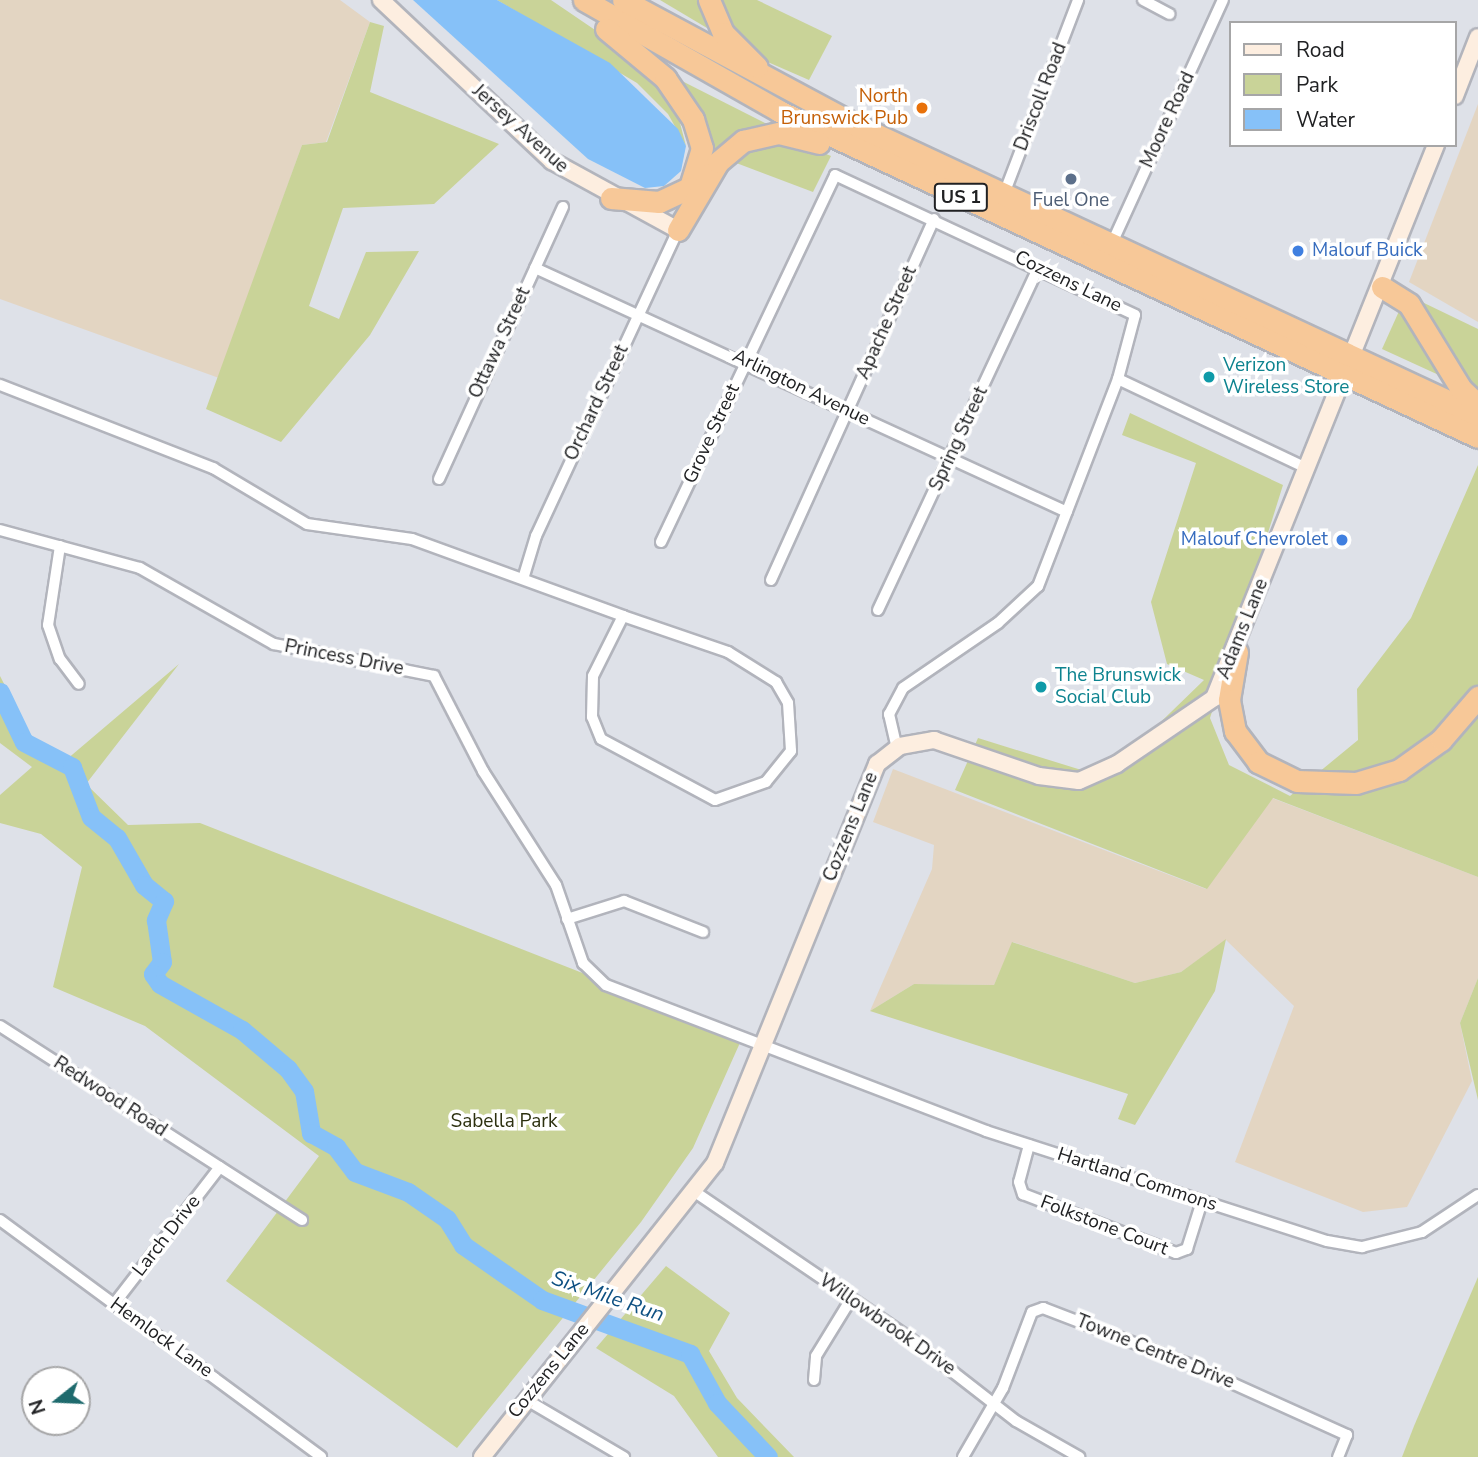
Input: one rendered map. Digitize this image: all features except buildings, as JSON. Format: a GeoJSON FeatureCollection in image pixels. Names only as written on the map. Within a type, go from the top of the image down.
{"type":"FeatureCollection","features":[{"type":"Feature","properties":{"kind":"highway"},"geometry":{"type":"LineString","coordinates":[[572,0],[656,69],[687,107],[702,148],[678,230]]}},
{"type":"Feature","properties":{"kind":"highway","name":"US 1"},"geometry":{"type":"LineString","coordinates":[[584,0],[715,78],[926,180],[1350,367]]}},
{"type":"Feature","properties":{"kind":"highway","name":"US 1"},"geometry":{"type":"LineString","coordinates":[[623,0],[779,88],[1004,194],[1113,241],[1476,432]]}},
{"type":"Feature","properties":{"kind":"highway"},"geometry":{"type":"LineString","coordinates":[[709,0],[728,39],[779,88]]}},
{"type":"Feature","properties":{"kind":"highway"},"geometry":{"type":"LineString","coordinates":[[678,230],[723,156],[765,133],[802,137],[926,180]]}},
{"type":"Feature","properties":{"kind":"highway"},"geometry":{"type":"LineString","coordinates":[[611,198],[659,202],[689,188]]}},
{"type":"Feature","properties":{"kind":"highway"},"geometry":{"type":"LineString","coordinates":[[1381,287],[1409,304],[1461,389],[1478,405]]}},
{"type":"Feature","properties":{"kind":"highway"},"geometry":{"type":"LineString","coordinates":[[1237,652],[1229,701],[1235,731],[1258,762],[1297,781],[1356,783],[1399,770],[1441,740],[1478,697]]}},
{"type":"Feature","properties":{"kind":"street","name":"Jersey Avenue"},"geometry":{"type":"LineString","coordinates":[[381,0],[542,153],[611,198],[678,230]]}},
{"type":"Feature","properties":{"kind":"street","name":"Driscoll Road"},"geometry":{"type":"LineString","coordinates":[[1004,194],[1078,0]]}},
{"type":"Feature","properties":{"kind":"street"},"geometry":{"type":"LineString","coordinates":[[1143,0],[1169,14]]}},
{"type":"Feature","properties":{"kind":"street","name":"Moore Road"},"geometry":{"type":"LineString","coordinates":[[1113,241],[1223,0]]}},
{"type":"Feature","properties":{"kind":"street"},"geometry":{"type":"LineString","coordinates":[[1457,91],[1478,37]]}},
{"type":"Feature","properties":{"kind":"street","name":"Adams Lane"},"geometry":{"type":"LineString","coordinates":[[897,748],[941,741],[1049,779],[1087,779],[1202,711],[1237,652],[1306,468],[1350,367],[1435,147]]}},
{"type":"Feature","properties":{"kind":"street","name":"Cozzens Lane"},"geometry":{"type":"LineString","coordinates":[[482,1457],[525,1398],[695,1192],[729,1137],[868,776],[897,748],[889,714],[897,695],[1028,598],[1067,512],[1118,379],[1135,315],[835,175]]}},
{"type":"Feature","properties":{"kind":"street","name":"Grove Street"},"geometry":{"type":"LineString","coordinates":[[662,542],[835,175]]}},
{"type":"Feature","properties":{"kind":"street","name":"Ottawa Street"},"geometry":{"type":"LineString","coordinates":[[439,479],[563,207]]}},
{"type":"Feature","properties":{"kind":"street","name":"Apache Street"},"geometry":{"type":"LineString","coordinates":[[771,580],[934,219]]}},
{"type":"Feature","properties":{"kind":"street","name":"Orchard Street"},"geometry":{"type":"LineString","coordinates":[[523,579],[536,536],[678,230]]}},
{"type":"Feature","properties":{"kind":"street","name":"Arlington Avenue"},"geometry":{"type":"LineString","coordinates":[[535,268],[640,311],[949,459],[1067,512]]}},
{"type":"Feature","properties":{"kind":"street","name":"Spring Street"},"geometry":{"type":"LineString","coordinates":[[878,610],[1038,268]]}},
{"type":"Feature","properties":{"kind":"street"},"geometry":{"type":"LineString","coordinates":[[1118,379],[1306,468]]}},
{"type":"Feature","properties":{"kind":"street"},"geometry":{"type":"LineString","coordinates":[[0,385],[213,468],[307,524],[412,539],[728,652],[776,682],[788,703],[791,751],[766,782],[715,800],[601,739],[592,717],[593,676],[623,616]]}},
{"type":"Feature","properties":{"kind":"street","name":"Princess Drive"},"geometry":{"type":"LineString","coordinates":[[0,530],[140,568],[274,644],[434,676],[482,771],[556,885],[567,919]]}},
{"type":"Feature","properties":{"kind":"street"},"geometry":{"type":"LineString","coordinates":[[60,546],[48,625],[60,659],[79,684]]}},
{"type":"Feature","properties":{"kind":"street"},"geometry":{"type":"LineString","coordinates":[[567,919],[624,901],[703,932]]}},
{"type":"Feature","properties":{"kind":"street","name":"Hartland Commons"},"geometry":{"type":"LineString","coordinates":[[567,919],[583,963],[606,985],[1029,1145],[1202,1201],[1363,1247],[1422,1232],[1478,1195]]}},
{"type":"Feature","properties":{"kind":"street","name":"Redwood Road"},"geometry":{"type":"LineString","coordinates":[[0,1026],[302,1220]]}},
{"type":"Feature","properties":{"kind":"street","name":"Folkstone Court"},"geometry":{"type":"LineString","coordinates":[[1029,1145],[1019,1182],[1023,1194],[1176,1253],[1187,1250],[1202,1201]]}},
{"type":"Feature","properties":{"kind":"street","name":"Larch Drive"},"geometry":{"type":"LineString","coordinates":[[114,1304],[220,1167]]}},
{"type":"Feature","properties":{"kind":"street","name":"Willowbrook Drive"},"geometry":{"type":"LineString","coordinates":[[695,1192],[851,1299],[991,1402],[1052,1444],[1079,1457]]}},
{"type":"Feature","properties":{"kind":"street","name":"Hemlock Lane"},"geometry":{"type":"LineString","coordinates":[[0,1220],[321,1457]]}},
{"type":"Feature","properties":{"kind":"street"},"geometry":{"type":"LineString","coordinates":[[814,1380],[816,1356],[851,1299]]}},
{"type":"Feature","properties":{"kind":"street","name":"Towne Centre Drive"},"geometry":{"type":"LineString","coordinates":[[991,1402],[1003,1388],[1032,1312],[1043,1308],[1194,1366],[1347,1435],[1338,1457]]}},
{"type":"Feature","properties":{"kind":"street"},"geometry":{"type":"LineString","coordinates":[[525,1398],[624,1457]]}},
{"type":"Feature","properties":{"kind":"street"},"geometry":{"type":"LineString","coordinates":[[963,1457],[991,1402]]}},
{"type":"Feature","properties":{"kind":"street"},"geometry":{"type":"LineString","coordinates":[[1047,1457],[1052,1444]]}},
{"type":"Feature","properties":{"kind":"shaded area"},"geometry":{"type":"Polygon","coordinates":[[[0,0],[340,0],[370,22],[326,142],[302,145],[219,378],[0,299],[0,0]]]}},
{"type":"Feature","properties":{"kind":"shaded area"},"geometry":{"type":"Polygon","coordinates":[[[1478,104],[1478,322],[1409,282],[1478,104]]]}},
{"type":"Feature","properties":{"kind":"shaded area"},"geometry":{"type":"Polygon","coordinates":[[[893,769],[1206,889],[1272,798],[1478,877],[1478,978],[1460,1023],[1472,1081],[1407,1207],[1363,1212],[1235,1162],[1294,1006],[1226,940],[1181,972],[1135,983],[1013,942],[994,985],[914,984],[870,1011],[932,869],[934,845],[873,822],[893,769]]]}},
{"type":"Feature","properties":{"kind":"green space"},"geometry":{"type":"Polygon","coordinates":[[[497,0],[551,0],[623,49],[675,104],[686,146],[668,114],[637,83],[497,0]]]}},
{"type":"Feature","properties":{"kind":"green space"},"geometry":{"type":"Polygon","coordinates":[[[660,0],[702,0],[707,28],[660,0]]]}},
{"type":"Feature","properties":{"kind":"green space"},"geometry":{"type":"Polygon","coordinates":[[[715,0],[757,0],[832,36],[809,80],[761,59],[730,32],[715,0]]]}},
{"type":"Feature","properties":{"kind":"green space"},"geometry":{"type":"Polygon","coordinates":[[[370,22],[384,26],[370,92],[499,144],[434,204],[343,208],[309,306],[339,319],[366,252],[419,251],[370,335],[281,442],[206,409],[302,145],[327,142],[370,22]]]}},
{"type":"Feature","properties":{"kind":"green space"},"geometry":{"type":"Polygon","coordinates":[[[678,79],[767,124],[710,158],[678,79]]]}},
{"type":"Feature","properties":{"kind":"green space"},"geometry":{"type":"Polygon","coordinates":[[[790,139],[831,156],[813,192],[731,161],[753,143],[790,139]]]}},
{"type":"Feature","properties":{"kind":"green space"},"geometry":{"type":"Polygon","coordinates":[[[1422,302],[1478,329],[1478,396],[1473,394],[1422,302]]]}},
{"type":"Feature","properties":{"kind":"green space"},"geometry":{"type":"Polygon","coordinates":[[[1400,309],[1441,376],[1382,349],[1400,309]]]}},
{"type":"Feature","properties":{"kind":"green space"},"geometry":{"type":"Polygon","coordinates":[[[1130,413],[1283,485],[1210,718],[1229,765],[1290,796],[1358,740],[1357,689],[1411,618],[1478,465],[1478,877],[1273,798],[1207,889],[955,790],[978,738],[1104,777],[1204,680],[1167,664],[1151,602],[1196,463],[1122,435],[1130,413]]]}},
{"type":"Feature","properties":{"kind":"green space","name":"Sabella Park"},"geometry":{"type":"Polygon","coordinates":[[[179,664],[86,784],[128,825],[200,823],[743,1036],[693,1148],[641,1222],[457,1448],[226,1281],[319,1156],[145,1026],[53,987],[82,867],[41,834],[0,823],[0,795],[32,767],[0,743],[0,676],[32,738],[66,760],[179,664]]]}},
{"type":"Feature","properties":{"kind":"green space"},"geometry":{"type":"Polygon","coordinates":[[[1226,939],[1215,991],[1135,1125],[1118,1119],[1128,1094],[870,1011],[914,984],[994,985],[1012,942],[1135,983],[1181,972],[1226,939]]]}},
{"type":"Feature","properties":{"kind":"green space"},"geometry":{"type":"Polygon","coordinates":[[[1478,978],[1478,1100],[1460,1023],[1478,978]]]}},
{"type":"Feature","properties":{"kind":"green space"},"geometry":{"type":"Polygon","coordinates":[[[666,1266],[730,1313],[709,1351],[737,1398],[794,1457],[718,1457],[674,1396],[596,1348],[666,1266]]]}},
{"type":"Feature","properties":{"kind":"green space"},"geometry":{"type":"Polygon","coordinates":[[[1478,1277],[1478,1457],[1402,1457],[1414,1426],[1478,1277]]]}},
{"type":"Feature","properties":{"kind":"water"},"geometry":{"type":"Polygon","coordinates":[[[413,0],[497,0],[610,63],[678,129],[686,146],[681,171],[664,186],[645,188],[588,159],[413,0]]]}},
{"type":"Feature","properties":{"kind":"waterway","name":"Six Mile Run"},"geometry":{"type":"LineString","coordinates":[[0,692],[24,742],[72,767],[91,817],[117,838],[144,885],[164,901],[156,920],[162,962],[153,974],[160,984],[242,1030],[288,1069],[304,1091],[311,1133],[336,1147],[355,1172],[408,1192],[447,1219],[463,1245],[542,1300],[690,1354],[717,1403],[768,1457]]}},
{"type":"Feature","properties":{"kind":"place","name":"North Brunswick Pub"},"geometry":{"type":"Point","coordinates":[922,108]}},
{"type":"Feature","properties":{"kind":"place","name":"Fuel One"},"geometry":{"type":"Point","coordinates":[1071,179]}},
{"type":"Feature","properties":{"kind":"place","name":"Malouf Buick"},"geometry":{"type":"Point","coordinates":[1298,251]}},
{"type":"Feature","properties":{"kind":"place","name":"Verizon Wireless Store"},"geometry":{"type":"Point","coordinates":[1209,377]}},
{"type":"Feature","properties":{"kind":"place","name":"Malouf Chevrolet"},"geometry":{"type":"Point","coordinates":[1342,540]}},
{"type":"Feature","properties":{"kind":"place","name":"The Brunswick Social Club"},"geometry":{"type":"Point","coordinates":[1041,687]}}]}
